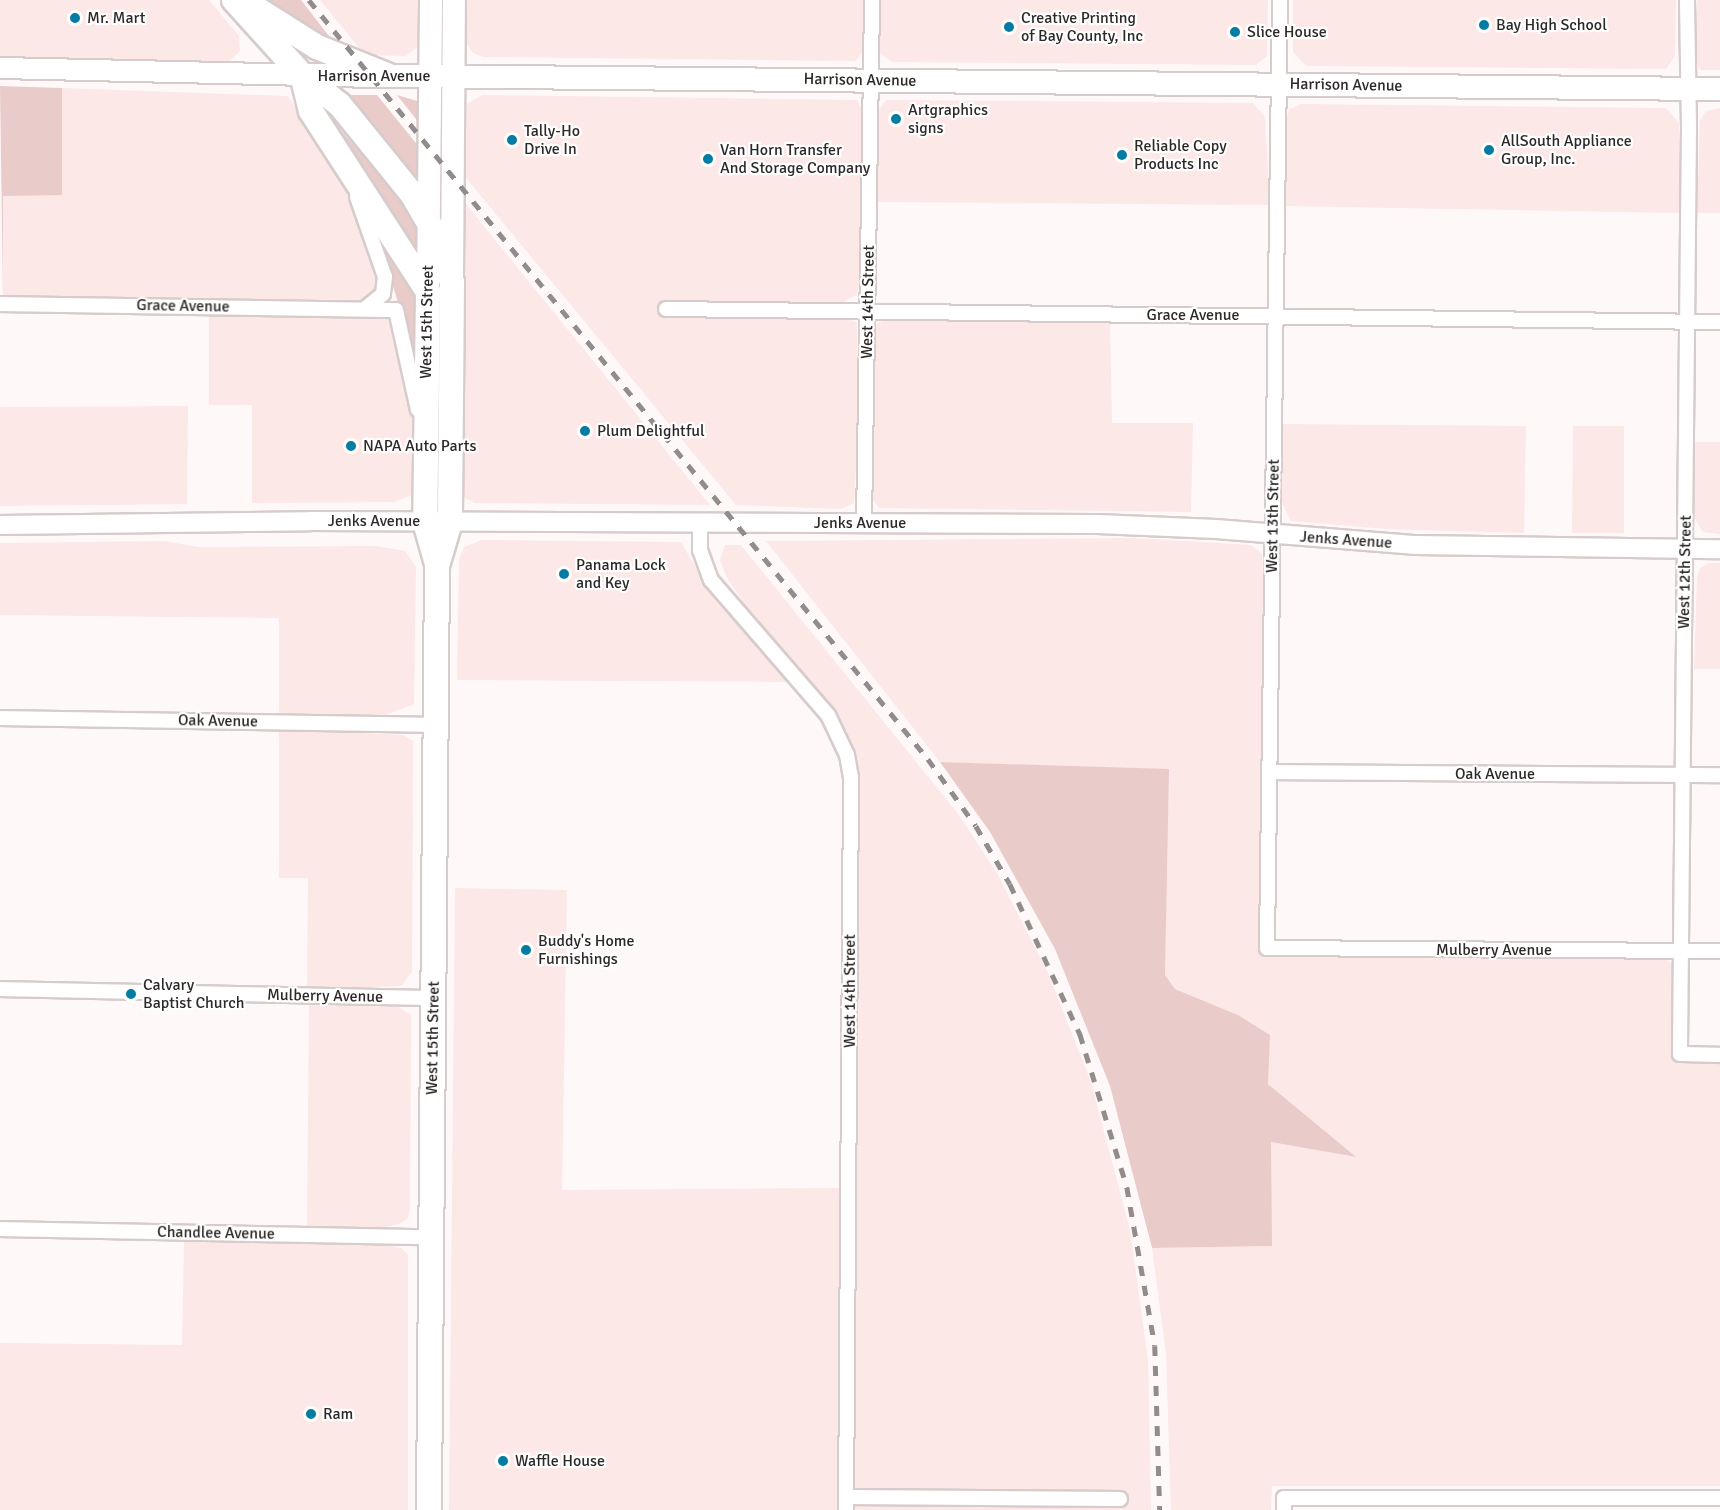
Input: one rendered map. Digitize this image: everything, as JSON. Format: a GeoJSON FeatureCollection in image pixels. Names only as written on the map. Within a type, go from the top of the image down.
{"type":"FeatureCollection","features":[{"type":"Feature","properties":{"kind":"highway"},"geometry":{"type":"LineString","coordinates":[[234,0],[302,75],[340,105],[412,194],[428,220],[452,282]]}},
{"type":"Feature","properties":{"kind":"highway"},"geometry":{"type":"LineString","coordinates":[[243,0],[316,47],[387,75]]}},
{"type":"Feature","properties":{"kind":"highway"},"geometry":{"type":"LineString","coordinates":[[302,75],[311,111],[428,292]]}},
{"type":"Feature","properties":{"kind":"highway","name":"West 15th Street"},"geometry":{"type":"LineString","coordinates":[[429,1510],[437,566],[450,522],[452,282]]}},
{"type":"Feature","properties":{"kind":"highway","name":"West 15th Street"},"geometry":{"type":"LineString","coordinates":[[428,292],[425,522],[437,566]]}},
{"type":"Feature","properties":{"kind":"main road","name":"West 15th Street"},"geometry":{"type":"LineString","coordinates":[[428,292],[431,0]]}},
{"type":"Feature","properties":{"kind":"main road","name":"West 15th Street"},"geometry":{"type":"LineString","coordinates":[[452,282],[454,0]]}},
{"type":"Feature","properties":{"kind":"main road","name":"Harrison Avenue"},"geometry":{"type":"LineString","coordinates":[[0,68],[302,75],[1720,89]]}},
{"type":"Feature","properties":{"kind":"street","name":"West 14th Street"},"geometry":{"type":"LineString","coordinates":[[864,523],[872,0]]}},
{"type":"Feature","properties":{"kind":"street","name":"West 13th Street"},"geometry":{"type":"LineString","coordinates":[[1267,948],[1280,0]]}},
{"type":"Feature","properties":{"kind":"street","name":"West 12th Street"},"geometry":{"type":"LineString","coordinates":[[1687,0],[1686,548],[1680,1054],[1720,1055]]}},
{"type":"Feature","properties":{"kind":"street"},"geometry":{"type":"LineString","coordinates":[[344,162],[386,277],[382,295],[366,308]]}},
{"type":"Feature","properties":{"kind":"street","name":"Grace Avenue"},"geometry":{"type":"LineString","coordinates":[[0,304],[396,309],[426,444]]}},
{"type":"Feature","properties":{"kind":"street","name":"Grace Avenue"},"geometry":{"type":"LineString","coordinates":[[666,309],[1720,321]]}},
{"type":"Feature","properties":{"kind":"street","name":"West 14th Street"},"geometry":{"type":"LineString","coordinates":[[699,522],[700,550],[711,580],[828,715],[847,755],[851,778],[846,1503]]}},
{"type":"Feature","properties":{"kind":"street","name":"Jenks Avenue"},"geometry":{"type":"LineString","coordinates":[[0,525],[699,522],[1148,525],[1416,545],[1720,549]]}},
{"type":"Feature","properties":{"kind":"street","name":"Oak Avenue"},"geometry":{"type":"LineString","coordinates":[[0,718],[435,725]]}},
{"type":"Feature","properties":{"kind":"street","name":"Oak Avenue"},"geometry":{"type":"LineString","coordinates":[[1269,772],[1720,776]]}},
{"type":"Feature","properties":{"kind":"street","name":"Mulberry Avenue"},"geometry":{"type":"LineString","coordinates":[[1267,948],[1720,951]]}},
{"type":"Feature","properties":{"kind":"street","name":"Mulberry Avenue"},"geometry":{"type":"LineString","coordinates":[[0,989],[433,998]]}},
{"type":"Feature","properties":{"kind":"street","name":"Chandlee Avenue"},"geometry":{"type":"LineString","coordinates":[[0,1229],[431,1237]]}},
{"type":"Feature","properties":{"kind":"street"},"geometry":{"type":"LineString","coordinates":[[846,1503],[1120,1498]]}},
{"type":"Feature","properties":{"kind":"street"},"geometry":{"type":"LineString","coordinates":[[1284,1504],[1720,1498]]}},
{"type":"Feature","properties":{"kind":"shaded area"},"geometry":{"type":"Polygon","coordinates":[[[0,0],[209,0],[239,36],[240,51],[229,62],[0,57],[0,0]]]}},
{"type":"Feature","properties":{"kind":"shaded area"},"geometry":{"type":"Polygon","coordinates":[[[264,0],[301,0],[339,49],[264,0]]]}},
{"type":"Feature","properties":{"kind":"shaded area"},"geometry":{"type":"Polygon","coordinates":[[[320,0],[421,0],[420,45],[406,56],[365,55],[320,0]]]}},
{"type":"Feature","properties":{"kind":"shaded area"},"geometry":{"type":"Polygon","coordinates":[[[463,0],[865,0],[864,49],[856,61],[483,57],[473,53],[464,40],[463,0]]]}},
{"type":"Feature","properties":{"kind":"shaded area"},"geometry":{"type":"Polygon","coordinates":[[[880,0],[1268,0],[1267,56],[1256,65],[892,62],[880,53],[880,0]]]}},
{"type":"Feature","properties":{"kind":"shaded area","name":"Bay High School"},"geometry":{"type":"Polygon","coordinates":[[[1293,0],[1676,0],[1675,56],[1666,69],[1306,66],[1293,52],[1293,0]]]}},
{"type":"Feature","properties":{"kind":"shaded area"},"geometry":{"type":"Polygon","coordinates":[[[1697,0],[1720,0],[1720,70],[1700,70],[1697,65],[1697,0]]]}},
{"type":"Feature","properties":{"kind":"shaded area"},"geometry":{"type":"Polygon","coordinates":[[[0,86],[62,88],[62,195],[3,196],[3,297],[0,86]]]}},
{"type":"Feature","properties":{"kind":"shaded area"},"geometry":{"type":"Polygon","coordinates":[[[62,88],[287,96],[299,109],[348,195],[377,267],[380,292],[363,300],[3,297],[3,195],[62,195],[62,88]]]}},
{"type":"Feature","properties":{"kind":"shaded area"},"geometry":{"type":"Polygon","coordinates":[[[347,95],[377,95],[420,148],[418,183],[347,95]]]}},
{"type":"Feature","properties":{"kind":"shaded area"},"geometry":{"type":"Polygon","coordinates":[[[397,95],[417,101],[420,124],[397,95]]]}},
{"type":"Feature","properties":{"kind":"shaded area"},"geometry":{"type":"Polygon","coordinates":[[[482,95],[857,100],[864,114],[861,283],[856,295],[839,304],[671,302],[844,317],[857,323],[859,417],[854,503],[841,509],[736,505],[462,173],[463,112],[468,103],[482,95]]]}},
{"type":"Feature","properties":{"kind":"shaded area"},"geometry":{"type":"Polygon","coordinates":[[[886,100],[1253,103],[1265,117],[1270,205],[876,202],[878,111],[886,100]]]}},
{"type":"Feature","properties":{"kind":"shaded area"},"geometry":{"type":"Polygon","coordinates":[[[1300,104],[1666,108],[1679,123],[1680,213],[1283,206],[1285,125],[1289,110],[1300,104]]]}},
{"type":"Feature","properties":{"kind":"shaded area"},"geometry":{"type":"Polygon","coordinates":[[[320,106],[418,220],[419,256],[320,106]]]}},
{"type":"Feature","properties":{"kind":"shaded area"},"geometry":{"type":"Polygon","coordinates":[[[1720,108],[1720,213],[1697,213],[1700,120],[1706,111],[1720,108]]]}},
{"type":"Feature","properties":{"kind":"shaded area"},"geometry":{"type":"Polygon","coordinates":[[[462,199],[710,505],[475,503],[463,497],[462,199]]]}},
{"type":"Feature","properties":{"kind":"shaded area"},"geometry":{"type":"Polygon","coordinates":[[[385,245],[405,266],[418,300],[415,376],[409,339],[383,253],[385,245]]]}},
{"type":"Feature","properties":{"kind":"shaded area"},"geometry":{"type":"Polygon","coordinates":[[[209,312],[391,316],[417,442],[414,489],[410,496],[394,502],[252,503],[252,405],[209,405],[209,312]]]}},
{"type":"Feature","properties":{"kind":"shaded area"},"geometry":{"type":"Polygon","coordinates":[[[886,320],[1110,323],[1112,423],[1193,423],[1191,512],[879,508],[872,499],[874,332],[877,323],[886,320]]]}},
{"type":"Feature","properties":{"kind":"shaded area"},"geometry":{"type":"Polygon","coordinates":[[[188,406],[187,504],[0,506],[0,407],[188,406]]]}},
{"type":"Feature","properties":{"kind":"shaded area"},"geometry":{"type":"Polygon","coordinates":[[[1280,424],[1526,426],[1524,533],[1386,529],[1291,521],[1281,501],[1280,424]]]}},
{"type":"Feature","properties":{"kind":"shaded area"},"geometry":{"type":"Polygon","coordinates":[[[1573,426],[1624,426],[1624,533],[1572,533],[1573,426]]]}},
{"type":"Feature","properties":{"kind":"shaded area"},"geometry":{"type":"Polygon","coordinates":[[[1695,442],[1720,442],[1720,534],[1703,532],[1694,518],[1695,442]]]}},
{"type":"Feature","properties":{"kind":"shaded area"},"geometry":{"type":"Polygon","coordinates":[[[1134,538],[1251,545],[1262,554],[1265,617],[1263,952],[1662,957],[1672,963],[1673,1061],[1720,1061],[1720,1486],[1272,1486],[1271,1510],[1171,1510],[1166,1354],[1152,1248],[1271,1246],[1271,1142],[1355,1157],[1268,1084],[1238,1015],[1175,989],[1165,975],[1168,770],[940,762],[766,541],[1134,538]]]}},
{"type":"Feature","properties":{"kind":"shaded area"},"geometry":{"type":"Polygon","coordinates":[[[482,540],[681,542],[715,600],[789,682],[457,680],[459,559],[464,547],[482,540]]]}},
{"type":"Feature","properties":{"kind":"shaded area"},"geometry":{"type":"Polygon","coordinates":[[[164,541],[198,547],[375,546],[405,551],[416,567],[414,704],[383,716],[279,715],[279,618],[0,615],[0,543],[164,541]]]}},
{"type":"Feature","properties":{"kind":"shaded area"},"geometry":{"type":"Polygon","coordinates":[[[725,545],[741,545],[959,815],[998,875],[1048,973],[1091,1082],[1130,1230],[1148,1360],[1151,1510],[854,1510],[854,1504],[1128,1506],[1128,1492],[854,1490],[859,777],[855,752],[834,711],[758,625],[726,576],[720,560],[725,545]]]}},
{"type":"Feature","properties":{"kind":"shaded area"},"geometry":{"type":"Polygon","coordinates":[[[1709,563],[1720,563],[1720,669],[1694,669],[1697,577],[1700,568],[1709,563]]]}},
{"type":"Feature","properties":{"kind":"shaded area"},"geometry":{"type":"Polygon","coordinates":[[[279,729],[403,735],[413,741],[412,972],[401,986],[307,989],[308,878],[279,878],[279,729]]]}},
{"type":"Feature","properties":{"kind":"shaded area"},"geometry":{"type":"Polygon","coordinates":[[[940,762],[1169,769],[1165,975],[1175,989],[1238,1015],[1270,1035],[1268,1084],[1356,1157],[1271,1142],[1272,1246],[1152,1248],[1110,1086],[1055,949],[990,832],[940,762]]]}},
{"type":"Feature","properties":{"kind":"shaded area"},"geometry":{"type":"Polygon","coordinates":[[[455,888],[567,890],[562,1190],[841,1188],[838,1510],[449,1510],[455,888]]]}},
{"type":"Feature","properties":{"kind":"shaded area"},"geometry":{"type":"Polygon","coordinates":[[[309,1001],[394,1004],[411,1015],[410,1209],[408,1218],[399,1224],[376,1229],[307,1228],[309,1001]]]}},
{"type":"Feature","properties":{"kind":"shaded area"},"geometry":{"type":"Polygon","coordinates":[[[184,1239],[377,1243],[401,1248],[408,1255],[408,1510],[0,1510],[0,1343],[182,1345],[184,1239]]]}},
{"type":"Feature","properties":{"kind":"railway"},"geometry":{"type":"LineString","coordinates":[[309,0],[928,759],[976,826],[1010,884],[1080,1034],[1127,1187],[1155,1346],[1160,1510]]}},
{"type":"Feature","properties":{"kind":"place","name":"Mr. Mart"},"geometry":{"type":"Point","coordinates":[75,18]}},
{"type":"Feature","properties":{"kind":"place","name":"Bay High School"},"geometry":{"type":"Point","coordinates":[1484,25]}},
{"type":"Feature","properties":{"kind":"place","name":"Creative Printing of Bay County, Inc"},"geometry":{"type":"Point","coordinates":[1009,27]}},
{"type":"Feature","properties":{"kind":"place","name":"Slice House"},"geometry":{"type":"Point","coordinates":[1235,32]}},
{"type":"Feature","properties":{"kind":"place","name":"Artgraphics signs"},"geometry":{"type":"Point","coordinates":[896,119]}},
{"type":"Feature","properties":{"kind":"place","name":"Tally-Ho Drive In"},"geometry":{"type":"Point","coordinates":[512,140]}},
{"type":"Feature","properties":{"kind":"place","name":"AllSouth Appliance Group, Inc."},"geometry":{"type":"Point","coordinates":[1489,150]}},
{"type":"Feature","properties":{"kind":"place","name":"Reliable Copy Products Inc"},"geometry":{"type":"Point","coordinates":[1122,155]}},
{"type":"Feature","properties":{"kind":"place","name":"Van Horn Transfer And Storage Company"},"geometry":{"type":"Point","coordinates":[708,159]}},
{"type":"Feature","properties":{"kind":"place","name":"Plum Delightful"},"geometry":{"type":"Point","coordinates":[585,431]}},
{"type":"Feature","properties":{"kind":"place","name":"NAPA Auto Parts"},"geometry":{"type":"Point","coordinates":[351,446]}},
{"type":"Feature","properties":{"kind":"place","name":"Panama Lock and Key"},"geometry":{"type":"Point","coordinates":[564,574]}},
{"type":"Feature","properties":{"kind":"place","name":"Buddy's Home Furnishings"},"geometry":{"type":"Point","coordinates":[526,950]}},
{"type":"Feature","properties":{"kind":"place","name":"Calvary Baptist Church"},"geometry":{"type":"Point","coordinates":[131,994]}},
{"type":"Feature","properties":{"kind":"place","name":"Ram"},"geometry":{"type":"Point","coordinates":[311,1414]}},
{"type":"Feature","properties":{"kind":"place","name":"Waffle House"},"geometry":{"type":"Point","coordinates":[503,1461]}}]}
